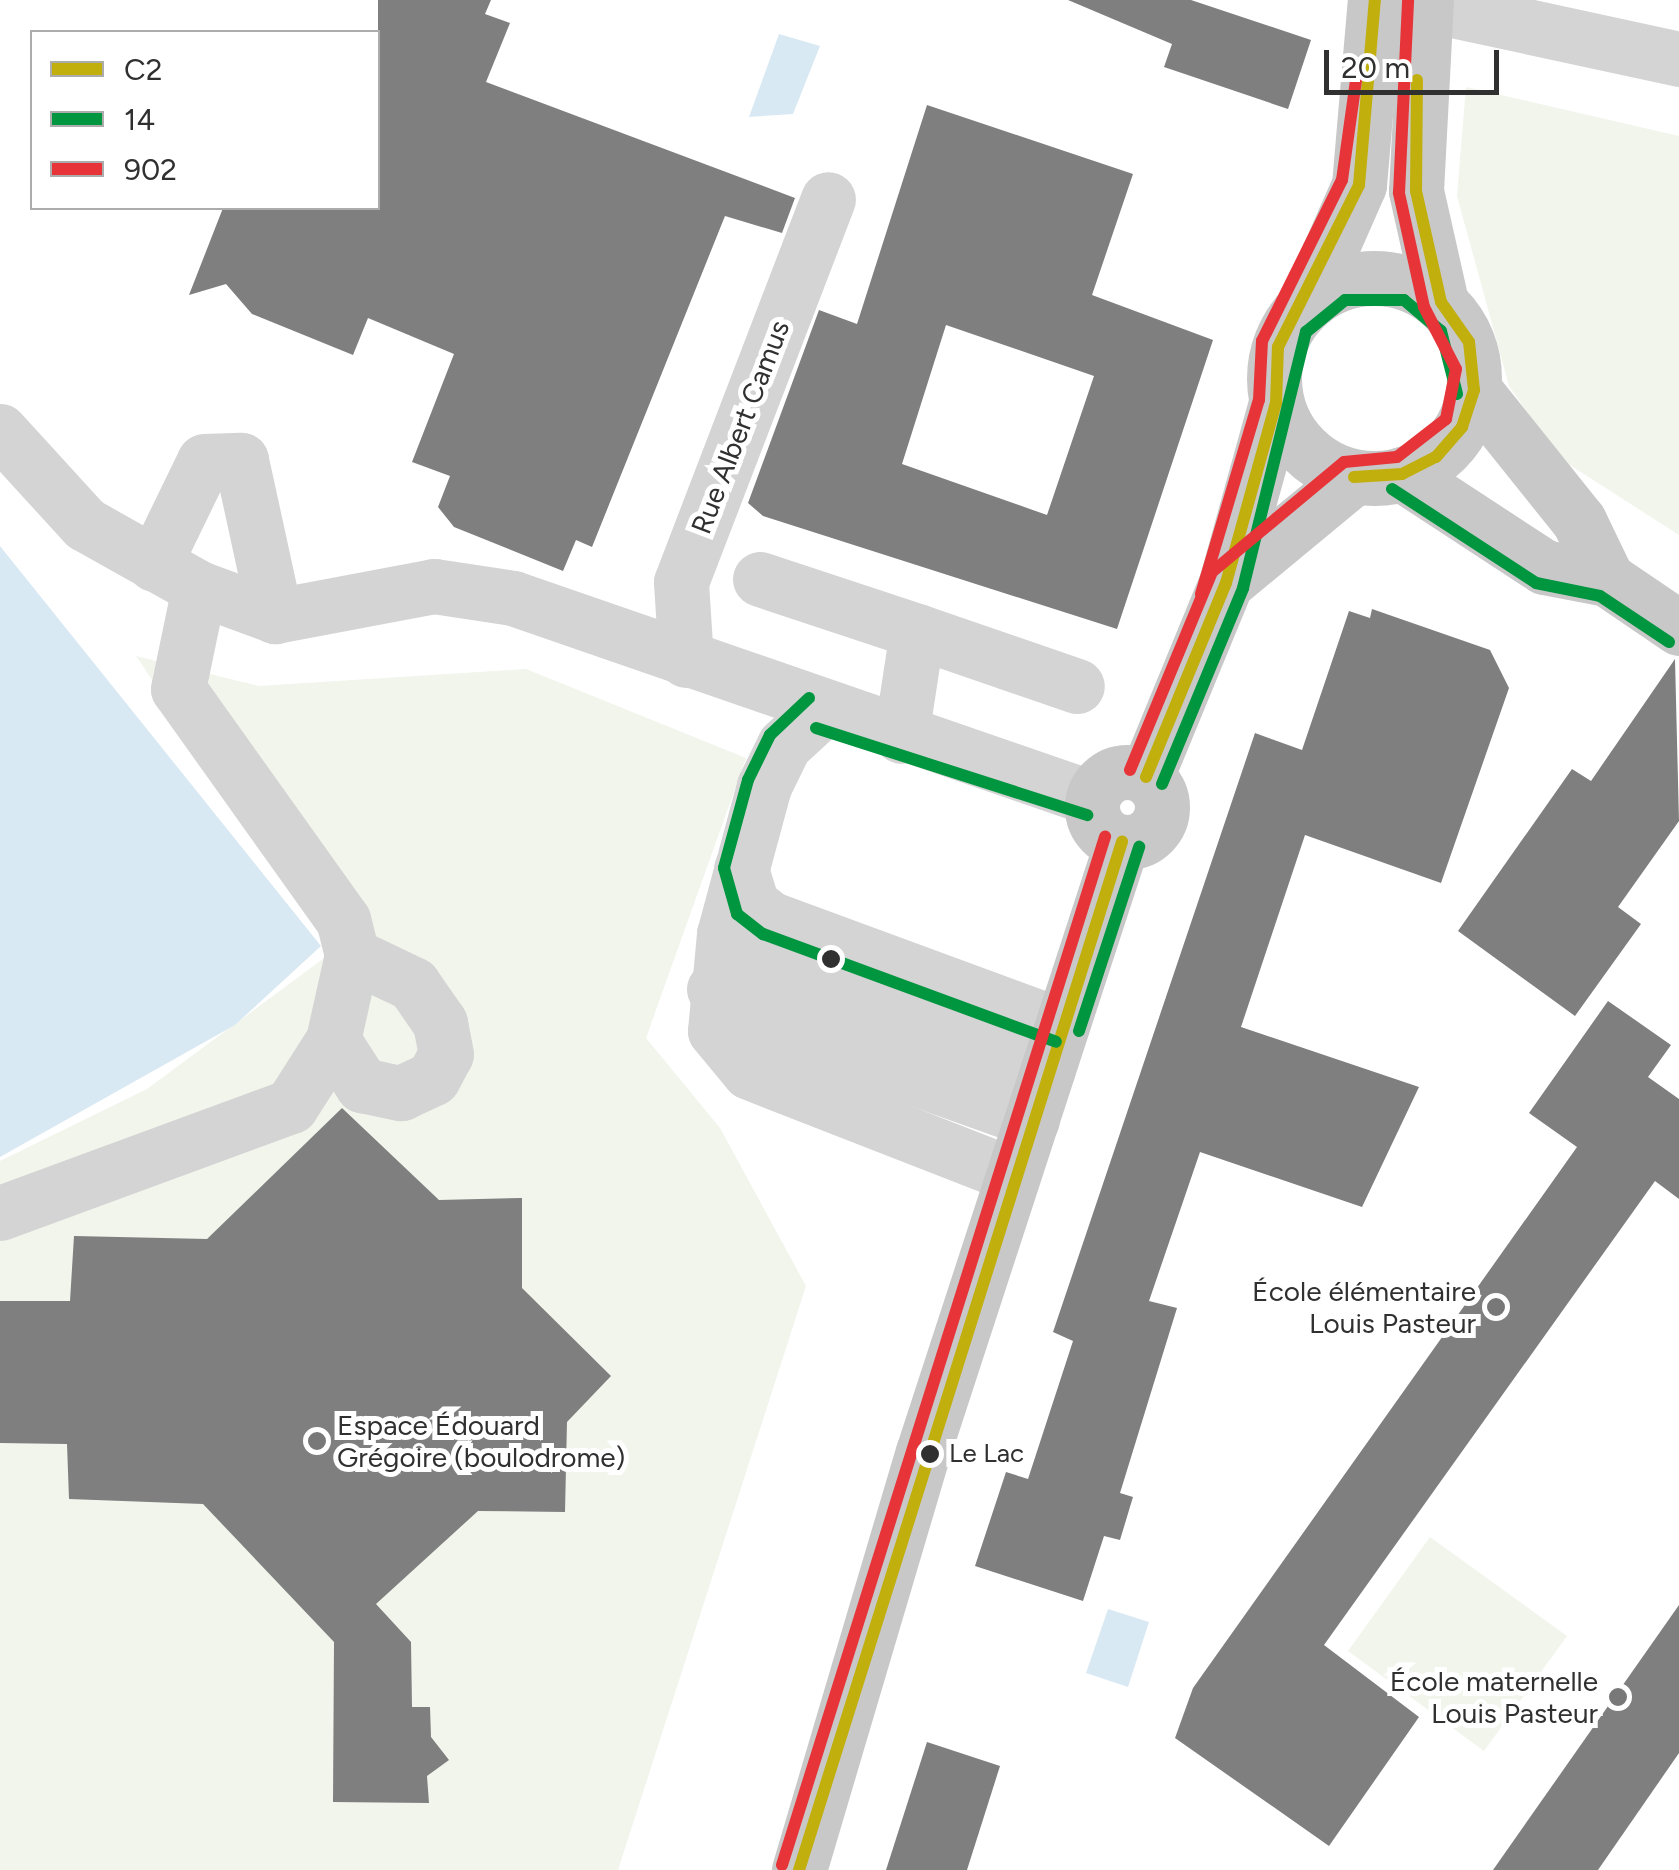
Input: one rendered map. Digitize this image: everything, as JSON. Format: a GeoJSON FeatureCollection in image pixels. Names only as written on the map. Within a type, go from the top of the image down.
{"type":"FeatureCollection","features":[{"type":"Feature","properties":{"kind":"main road"},"geometry":{"type":"LineString","coordinates":[[799,1870],[1047,1072],[1107,820],[1114,773],[1146,776],[1226,583],[1276,403],[1278,347],[1308,301],[1358,185],[1374,71],[1409,1]]}},
{"type":"Feature","properties":{"kind":"main road"},"geometry":{"type":"LineString","coordinates":[[1226,583],[1378,476],[1436,456],[1462,427],[1474,390],[1469,342],[1441,302],[1416,191],[1409,1]]}},
{"type":"Feature","properties":{"kind":"main road"},"geometry":{"type":"LineString","coordinates":[[1308,301],[1375,276],[1441,302]]}},
{"type":"Feature","properties":{"kind":"main road"},"geometry":{"type":"LineString","coordinates":[[1474,390],[1579,521],[1607,579]]}},
{"type":"Feature","properties":{"kind":"main road"},"geometry":{"type":"LineString","coordinates":[[1276,403],[1304,451],[1378,476],[1544,568],[1607,579],[1679,628]]}},
{"type":"Feature","properties":{"kind":"street"},"geometry":{"type":"LineString","coordinates":[[1409,1],[1679,58]]}},
{"type":"Feature","properties":{"kind":"street","name":"Rue Albert Camus"},"geometry":{"type":"LineString","coordinates":[[686,660],[681,582],[828,199]]}},
{"type":"Feature","properties":{"kind":"street"},"geometry":{"type":"LineString","coordinates":[[0,431],[85,524],[176,576],[275,616],[434,586],[512,598],[900,736],[1107,820]]}},
{"type":"Feature","properties":{"kind":"street"},"geometry":{"type":"LineString","coordinates":[[0,1213],[291,1106],[332,1040],[352,954],[342,920],[185,709],[178,689],[176,576],[204,461],[240,460],[275,616]]}},
{"type":"Feature","properties":{"kind":"street"},"geometry":{"type":"LineString","coordinates":[[760,579],[1078,686]]}},
{"type":"Feature","properties":{"kind":"street"},"geometry":{"type":"LineString","coordinates":[[900,736],[917,631]]}},
{"type":"Feature","properties":{"kind":"street"},"geometry":{"type":"LineString","coordinates":[[821,711],[784,744],[741,870],[714,989],[715,1031],[749,1072],[1014,1175]]}},
{"type":"Feature","properties":{"kind":"street"},"geometry":{"type":"LineString","coordinates":[[741,870],[752,904],[769,918],[1047,1072]]}},
{"type":"Feature","properties":{"kind":"street"},"geometry":{"type":"LineString","coordinates":[[724,934],[772,974],[1047,1072]]}},
{"type":"Feature","properties":{"kind":"street"},"geometry":{"type":"LineString","coordinates":[[332,1040],[362,1085],[402,1093],[433,1078],[446,1054],[440,1022],[413,984],[352,954]]}},
{"type":"Feature","properties":{"kind":"street"},"geometry":{"type":"LineString","coordinates":[[714,989],[754,1021],[1047,1072]]}},
{"type":"Feature","properties":{"kind":"shaded area"},"geometry":{"type":"Polygon","coordinates":[[[779,34],[820,46],[793,114],[749,117],[779,34]]]}},
{"type":"Feature","properties":{"kind":"shaded area"},"geometry":{"type":"Polygon","coordinates":[[[1466,87],[1679,136],[1679,535],[1559,458],[1509,386],[1457,196],[1466,87]]]}},
{"type":"Feature","properties":{"kind":"shaded area"},"geometry":{"type":"Polygon","coordinates":[[[0,546],[321,946],[235,1025],[0,1157],[0,546]]]}},
{"type":"Feature","properties":{"kind":"shaded area"},"geometry":{"type":"Polygon","coordinates":[[[136,656],[259,686],[526,669],[746,758],[646,1038],[720,1128],[806,1286],[618,1870],[0,1870],[0,1161],[147,1089],[335,950],[136,656]]]}},
{"type":"Feature","properties":{"kind":"shaded area"},"geometry":{"type":"Polygon","coordinates":[[[1430,1537],[1567,1636],[1484,1751],[1348,1651],[1430,1537]]]}},
{"type":"Feature","properties":{"kind":"shaded area"},"geometry":{"type":"Polygon","coordinates":[[[1108,1609],[1149,1622],[1128,1687],[1086,1673],[1108,1609]]]}},
{"type":"Feature","properties":{"kind":"building"},"geometry":{"type":"Polygon","coordinates":[[[378,0],[491,0],[485,14],[510,23],[486,82],[795,198],[782,233],[725,216],[592,547],[576,540],[563,571],[454,527],[438,507],[450,476],[412,462],[454,354],[368,318],[353,355],[252,314],[226,284],[189,295],[222,210],[380,210],[378,0]]]}},
{"type":"Feature","properties":{"kind":"building"},"geometry":{"type":"Polygon","coordinates":[[[1068,0],[1191,0],[1311,40],[1288,109],[1164,67],[1172,44],[1068,0]]]}},
{"type":"Feature","properties":{"kind":"building"},"geometry":{"type":"Polygon","coordinates":[[[927,105],[1133,174],[1092,295],[1213,340],[1117,629],[763,516],[748,503],[819,310],[857,324],[927,105]],[[946,325],[902,464],[1047,515],[1094,376],[946,325]]]}},
{"type":"Feature","properties":{"kind":"building"},"geometry":{"type":"Polygon","coordinates":[[[1372,609],[1490,650],[1509,688],[1441,883],[1305,835],[1241,1027],[1419,1087],[1362,1207],[1200,1152],[1149,1301],[1177,1308],[1120,1493],[1133,1497],[1120,1540],[1104,1536],[1083,1601],[975,1566],[1006,1472],[1028,1479],[1073,1341],[1053,1332],[1255,733],[1302,750],[1349,611],[1370,618],[1372,609]]]}},
{"type":"Feature","properties":{"kind":"building"},"geometry":{"type":"Polygon","coordinates":[[[1675,659],[1679,821],[1618,907],[1641,924],[1575,1016],[1458,931],[1572,769],[1591,781],[1675,659]]]}},
{"type":"Feature","properties":{"kind":"building"},"geometry":{"type":"Polygon","coordinates":[[[1608,1001],[1671,1045],[1648,1077],[1679,1099],[1679,1199],[1655,1181],[1324,1645],[1419,1717],[1329,1846],[1175,1738],[1193,1688],[1577,1147],[1529,1113],[1608,1001]]]}},
{"type":"Feature","properties":{"kind":"building","name":"Espace Édouard Grégoire (boulodrome)"},"geometry":{"type":"Polygon","coordinates":[[[342,1108],[439,1200],[522,1198],[522,1288],[611,1376],[567,1422],[565,1512],[478,1511],[376,1604],[411,1642],[412,1707],[430,1707],[431,1737],[449,1760],[427,1776],[429,1803],[333,1802],[334,1642],[203,1504],[69,1499],[67,1444],[0,1443],[0,1301],[70,1301],[74,1236],[207,1239],[342,1108]]]}},
{"type":"Feature","properties":{"kind":"building"},"geometry":{"type":"Polygon","coordinates":[[[1679,1605],[1679,1753],[1598,1870],[1493,1870],[1679,1605]]]}},
{"type":"Feature","properties":{"kind":"building"},"geometry":{"type":"Polygon","coordinates":[[[927,1742],[1000,1766],[967,1870],[886,1870],[927,1742]]]}},
{"type":"Feature","properties":{"kind":"transit line","name":"C2"},"geometry":{"type":"LineString","coordinates":[[1146,777],[1226,583],[1276,403],[1278,347],[1359,185],[1375,0]]}},
{"type":"Feature","properties":{"kind":"transit line","name":"902"},"geometry":{"type":"LineString","coordinates":[[1130,770],[1212,572],[1344,462],[1397,457],[1446,419],[1456,369],[1424,307],[1399,193],[1408,0]]}},
{"type":"Feature","properties":{"kind":"transit line","name":"902"},"geometry":{"type":"LineString","coordinates":[[1201,594],[1259,400],[1262,341],[1342,180],[1357,73]]}},
{"type":"Feature","properties":{"kind":"transit line","name":"C2"},"geometry":{"type":"LineString","coordinates":[[1354,477],[1402,474],[1436,457],[1462,427],[1474,390],[1469,342],[1441,302],[1416,191],[1417,80]]}},
{"type":"Feature","properties":{"kind":"transit line","name":"14"},"geometry":{"type":"LineString","coordinates":[[1162,784],[1243,588],[1306,332],[1345,300],[1404,300],[1441,331],[1457,394]]}},
{"type":"Feature","properties":{"kind":"transit line","name":"14"},"geometry":{"type":"LineString","coordinates":[[1392,489],[1536,583],[1600,596],[1669,642]]}},
{"type":"Feature","properties":{"kind":"transit line","name":"14"},"geometry":{"type":"LineString","coordinates":[[809,698],[770,735],[748,780],[724,868],[737,914],[763,934],[1056,1042]]}},
{"type":"Feature","properties":{"kind":"transit line","name":"14"},"geometry":{"type":"LineString","coordinates":[[816,728],[1087,815]]}},
{"type":"Feature","properties":{"kind":"transit line","name":"902"},"geometry":{"type":"LineString","coordinates":[[782,1865],[1105,837]]}},
{"type":"Feature","properties":{"kind":"transit line","name":"C2"},"geometry":{"type":"LineString","coordinates":[[799,1870],[1122,842]]}},
{"type":"Feature","properties":{"kind":"transit line","name":"14"},"geometry":{"type":"LineString","coordinates":[[1079,1031],[1139,847]]}},
{"type":"Feature","properties":{"kind":"place","name":"École élémentaire Louis Pasteur"},"geometry":{"type":"Point","coordinates":[1496,1307]}},
{"type":"Feature","properties":{"kind":"place","name":"Espace Édouard Grégoire (boulodrome)"},"geometry":{"type":"Point","coordinates":[317,1441]}},
{"type":"Feature","properties":{"kind":"place","name":"Le Lac"},"geometry":{"type":"Point","coordinates":[930,1454]}},
{"type":"Feature","properties":{"kind":"place","name":"École maternelle Louis Pasteur"},"geometry":{"type":"Point","coordinates":[1618,1697]}}]}
